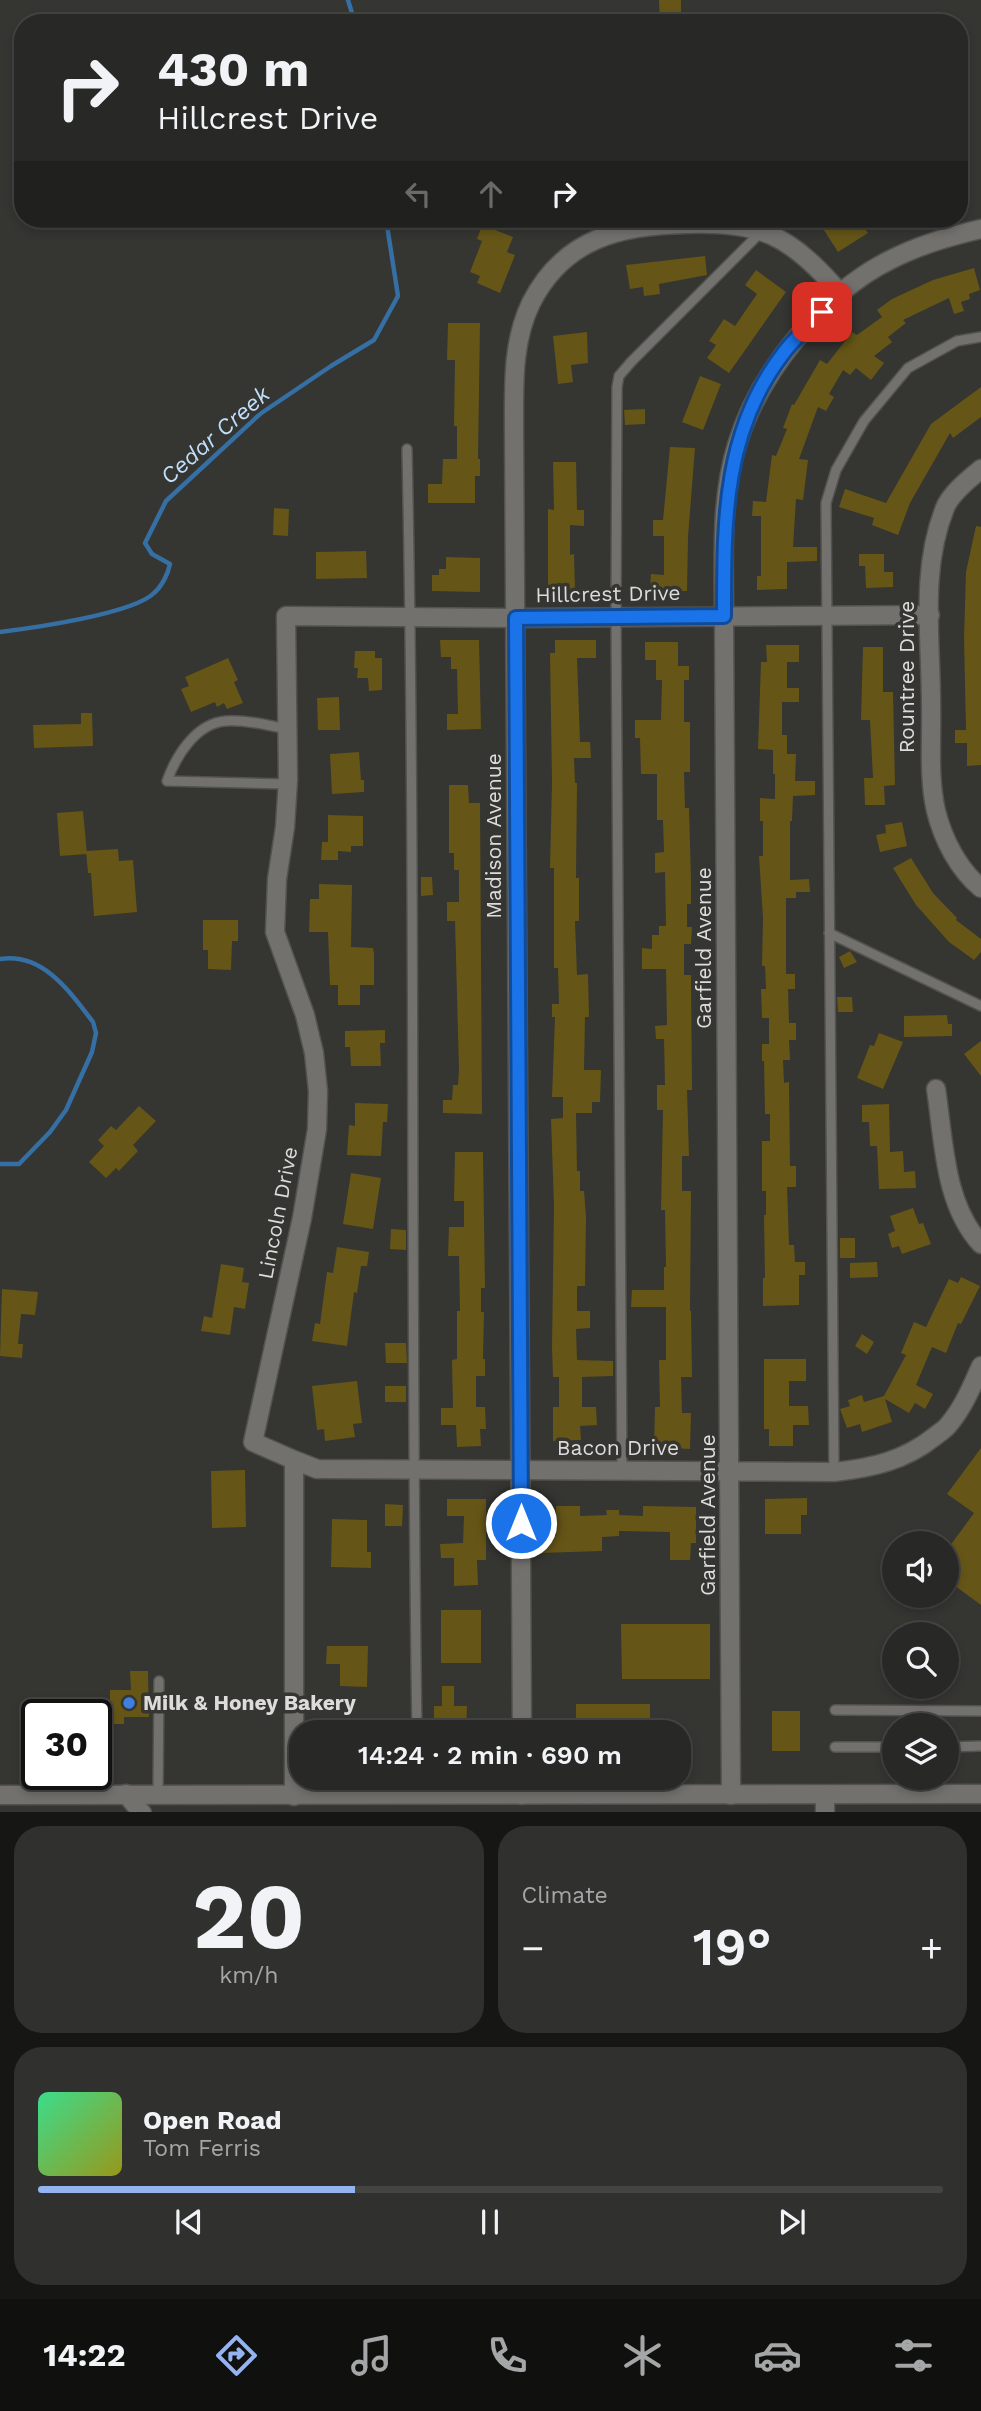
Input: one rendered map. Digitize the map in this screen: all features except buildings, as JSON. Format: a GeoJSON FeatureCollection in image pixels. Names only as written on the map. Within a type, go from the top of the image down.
{"type":"FeatureCollection","features":[{"type":"Feature","properties":{"kind":"street","name":"Madison Avenue"},"geometry":{"type":"LineString","coordinates":[[522,1720],[515,367],[519,334],[531,303],[550,275],[574,252],[598,238],[639,228]]}},
{"type":"Feature","properties":{"kind":"street","name":"Madison Avenue"},"geometry":{"type":"LineString","coordinates":[[746,228],[771,235],[804,257],[840,293]]}},
{"type":"Feature","properties":{"kind":"street","name":"Garfield Avenue"},"geometry":{"type":"LineString","coordinates":[[731,1795],[724,616],[728,489],[737,445],[757,396],[785,351],[840,293],[888,260],[940,239],[981,229]]}},
{"type":"Feature","properties":{"kind":"street","name":"Rountree Drive"},"geometry":{"type":"LineString","coordinates":[[981,469],[946,504],[934,539],[929,575],[931,769],[936,810],[949,849],[973,882],[981,888]]}},
{"type":"Feature","properties":{"kind":"street","name":"Hillcrest Drive"},"geometry":{"type":"LineString","coordinates":[[286,617],[930,615]]}},
{"type":"Feature","properties":{"kind":"street","name":"Lincoln Drive"},"geometry":{"type":"LineString","coordinates":[[286,617],[288,784],[275,932],[305,1015],[314,1053],[318,1091],[317,1129],[302,1218],[253,1442],[293,1460]]}},
{"type":"Feature","properties":{"kind":"street"},"geometry":{"type":"LineString","coordinates":[[936,1089],[951,1188],[971,1234],[981,1244]]}},
{"type":"Feature","properties":{"kind":"street","name":"Bacon Drive"},"geometry":{"type":"LineString","coordinates":[[293,1460],[317,1469],[834,1472],[887,1464],[919,1450],[949,1425],[967,1398],[981,1366]]}},
{"type":"Feature","properties":{"kind":"street"},"geometry":{"type":"LineString","coordinates":[[293,1460],[294,1796]]}},
{"type":"Feature","properties":{"kind":"street"},"geometry":{"type":"LineString","coordinates":[[0,1795],[54,1795],[126,1803],[158,1794],[294,1796],[376,1790]]}},
{"type":"Feature","properties":{"kind":"street"},"geometry":{"type":"LineString","coordinates":[[600,1790],[731,1795],[825,1804],[981,1794]]}},
{"type":"Feature","properties":{"kind":"street"},"geometry":{"type":"LineString","coordinates":[[126,1803],[142,1812]]}},
{"type":"Feature","properties":{"kind":"lane"},"geometry":{"type":"LineString","coordinates":[[622,1471],[617,387],[620,376],[631,362],[761,232]]}},
{"type":"Feature","properties":{"kind":"lane"},"geometry":{"type":"LineString","coordinates":[[834,1472],[826,503],[836,470],[864,421],[908,368],[957,341],[981,337]]}},
{"type":"Feature","properties":{"kind":"lane"},"geometry":{"type":"LineString","coordinates":[[407,449],[416,1720]]}},
{"type":"Feature","properties":{"kind":"lane"},"geometry":{"type":"LineString","coordinates":[[287,729],[248,722],[223,721],[196,734],[174,761],[167,781],[288,784]]}},
{"type":"Feature","properties":{"kind":"lane"},"geometry":{"type":"LineString","coordinates":[[830,933],[981,1006]]}},
{"type":"Feature","properties":{"kind":"lane"},"geometry":{"type":"LineString","coordinates":[[158,1794],[159,1681]]}},
{"type":"Feature","properties":{"kind":"lane"},"geometry":{"type":"LineString","coordinates":[[835,1710],[981,1710]]}},
{"type":"Feature","properties":{"kind":"lane"},"geometry":{"type":"LineString","coordinates":[[959,1747],[981,1746]]}},
{"type":"Feature","properties":{"kind":"lane"},"geometry":{"type":"LineString","coordinates":[[835,1747],[882,1747]]}},
{"type":"Feature","properties":{"kind":"waterway","name":"Cedar Creek"},"geometry":{"type":"LineString","coordinates":[[348,0],[352,14]]}},
{"type":"Feature","properties":{"kind":"waterway","name":"Cedar Creek"},"geometry":{"type":"LineString","coordinates":[[0,632],[104,614],[143,601],[157,590],[170,564],[152,554],[145,543],[166,501],[260,414],[374,340],[398,296],[387,228]]}},
{"type":"Feature","properties":{"kind":"waterway"},"geometry":{"type":"LineString","coordinates":[[0,959],[15,958],[29,962],[54,977],[93,1022],[96,1033],[92,1052],[66,1110],[50,1132],[19,1164],[0,1164]]}},
{"type":"Feature","properties":{"kind":"place","name":"Milk & Honey Bakery"},"geometry":{"type":"Point","coordinates":[129,1703]}},
{"type":"Feature","properties":{"kind":"route"},"geometry":{"type":"LineString","coordinates":[[521,1523],[516,618],[724,616],[728,489],[737,445],[757,396],[785,351],[822,312]]}}]}
